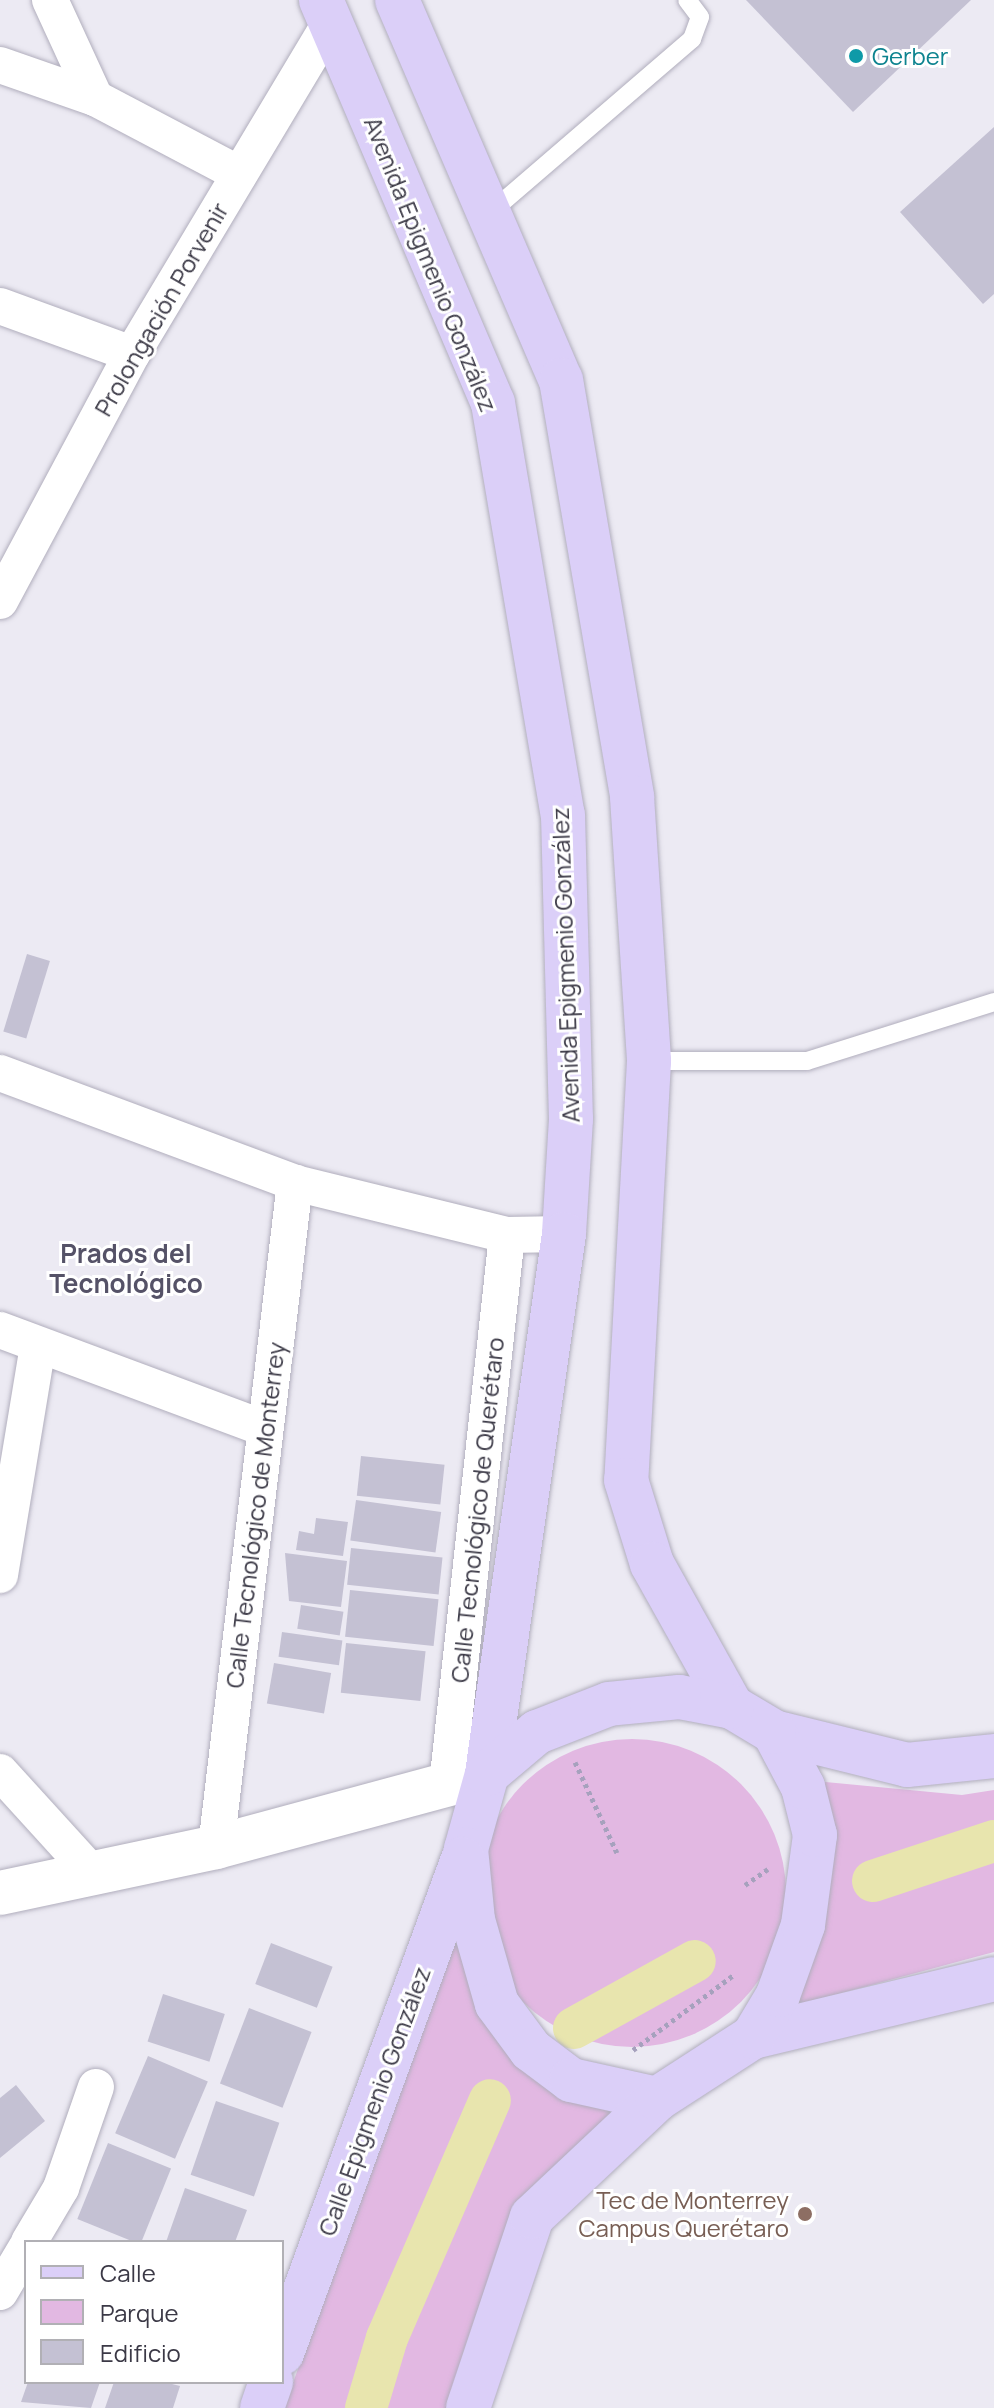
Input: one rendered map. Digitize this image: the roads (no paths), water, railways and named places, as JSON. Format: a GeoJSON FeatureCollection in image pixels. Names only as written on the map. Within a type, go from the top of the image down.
{"type":"FeatureCollection","features":[{"type":"Feature","properties":{"kind":"main road"},"geometry":{"type":"LineString","coordinates":[[397,0],[492,211],[561,380],[632,797],[649,1061],[626,1480],[652,1564],[732,1707]]}},
{"type":"Feature","properties":{"kind":"main road","name":"Avenida Epigmenio González"},"geometry":{"type":"LineString","coordinates":[[326,11],[493,403],[563,815],[571,1119],[564,1234],[467,1780]]}},
{"type":"Feature","properties":{"kind":"main road"},"geometry":{"type":"LineString","coordinates":[[467,1780],[537,1732],[609,1704],[679,1697],[732,1707],[774,1732],[907,1765],[994,1756]]}},
{"type":"Feature","properties":{"kind":"main road"},"geometry":{"type":"LineString","coordinates":[[753,2037],[793,1968],[815,1835],[803,1787],[774,1732]]}},
{"type":"Feature","properties":{"kind":"main road","name":"Calle Epigmenio González"},"geometry":{"type":"LineString","coordinates":[[284,2348],[466,1849],[467,1780]]}},
{"type":"Feature","properties":{"kind":"main road"},"geometry":{"type":"LineString","coordinates":[[466,1849],[473,1920],[497,2004],[531,2050],[571,2080],[657,2099]]}},
{"type":"Feature","properties":{"kind":"main road"},"geometry":{"type":"LineString","coordinates":[[468,2408],[532,2217],[657,2099],[753,2037],[994,1979]]}},
{"type":"Feature","properties":{"kind":"main road"},"geometry":{"type":"LineString","coordinates":[[262,2408],[270,2384]]}},
{"type":"Feature","properties":{"kind":"street"},"geometry":{"type":"LineString","coordinates":[[50,0],[95,98]]}},
{"type":"Feature","properties":{"kind":"street","name":"Prolongación Porvenir"},"geometry":{"type":"LineString","coordinates":[[0,601],[10,562],[239,174],[326,11]]}},
{"type":"Feature","properties":{"kind":"street"},"geometry":{"type":"LineString","coordinates":[[0,65],[95,98],[239,174]]}},
{"type":"Feature","properties":{"kind":"street"},"geometry":{"type":"LineString","coordinates":[[0,306],[132,354]]}},
{"type":"Feature","properties":{"kind":"street"},"geometry":{"type":"LineString","coordinates":[[0,1074],[295,1183],[507,1235],[564,1234]]}},
{"type":"Feature","properties":{"kind":"street","name":"Calle Tecnológico de Monterrey"},"geometry":{"type":"LineString","coordinates":[[216,1847],[295,1183]]}},
{"type":"Feature","properties":{"kind":"street","name":"Calle Tecnológico de Querétaro"},"geometry":{"type":"LineString","coordinates":[[467,1780],[507,1235]]}},
{"type":"Feature","properties":{"kind":"street"},"geometry":{"type":"LineString","coordinates":[[0,1330],[264,1428]]}},
{"type":"Feature","properties":{"kind":"street"},"geometry":{"type":"LineString","coordinates":[[0,1575],[38,1346]]}},
{"type":"Feature","properties":{"kind":"street"},"geometry":{"type":"LineString","coordinates":[[0,1772],[90,1871]]}},
{"type":"Feature","properties":{"kind":"street"},"geometry":{"type":"LineString","coordinates":[[0,1893],[90,1871],[216,1847],[467,1780]]}},
{"type":"Feature","properties":{"kind":"street"},"geometry":{"type":"LineString","coordinates":[[30,2240],[61,2188],[96,2087]]}},
{"type":"Feature","properties":{"kind":"street"},"geometry":{"type":"LineString","coordinates":[[0,2292],[24,2251]]}},
{"type":"Feature","properties":{"kind":"lane"},"geometry":{"type":"LineString","coordinates":[[492,211],[692,39],[700,17],[687,0]]}},
{"type":"Feature","properties":{"kind":"lane"},"geometry":{"type":"LineString","coordinates":[[649,1061],[831,1057],[994,1002]]}},
{"type":"Feature","properties":{"kind":"waterway"},"geometry":{"type":"LineString","coordinates":[[873,1881],[994,1841]]}},
{"type":"Feature","properties":{"kind":"waterway"},"geometry":{"type":"LineString","coordinates":[[574,2028],[695,1961]]}},
{"type":"Feature","properties":{"kind":"waterway"},"geometry":{"type":"LineString","coordinates":[[366,2408],[387,2338],[490,2100]]}},
{"type":"Feature","properties":{"kind":"place","name":"Gerber"},"geometry":{"type":"Point","coordinates":[856,56]}},
{"type":"Feature","properties":{"kind":"place","name":"Tec de Monterrey Campus Querétaro"},"geometry":{"type":"Point","coordinates":[805,2214]}},
{"type":"Feature","properties":{"kind":"district","name":"Prados del Tecnológico"},"geometry":{"type":"Point","coordinates":[126,1269]}}]}
